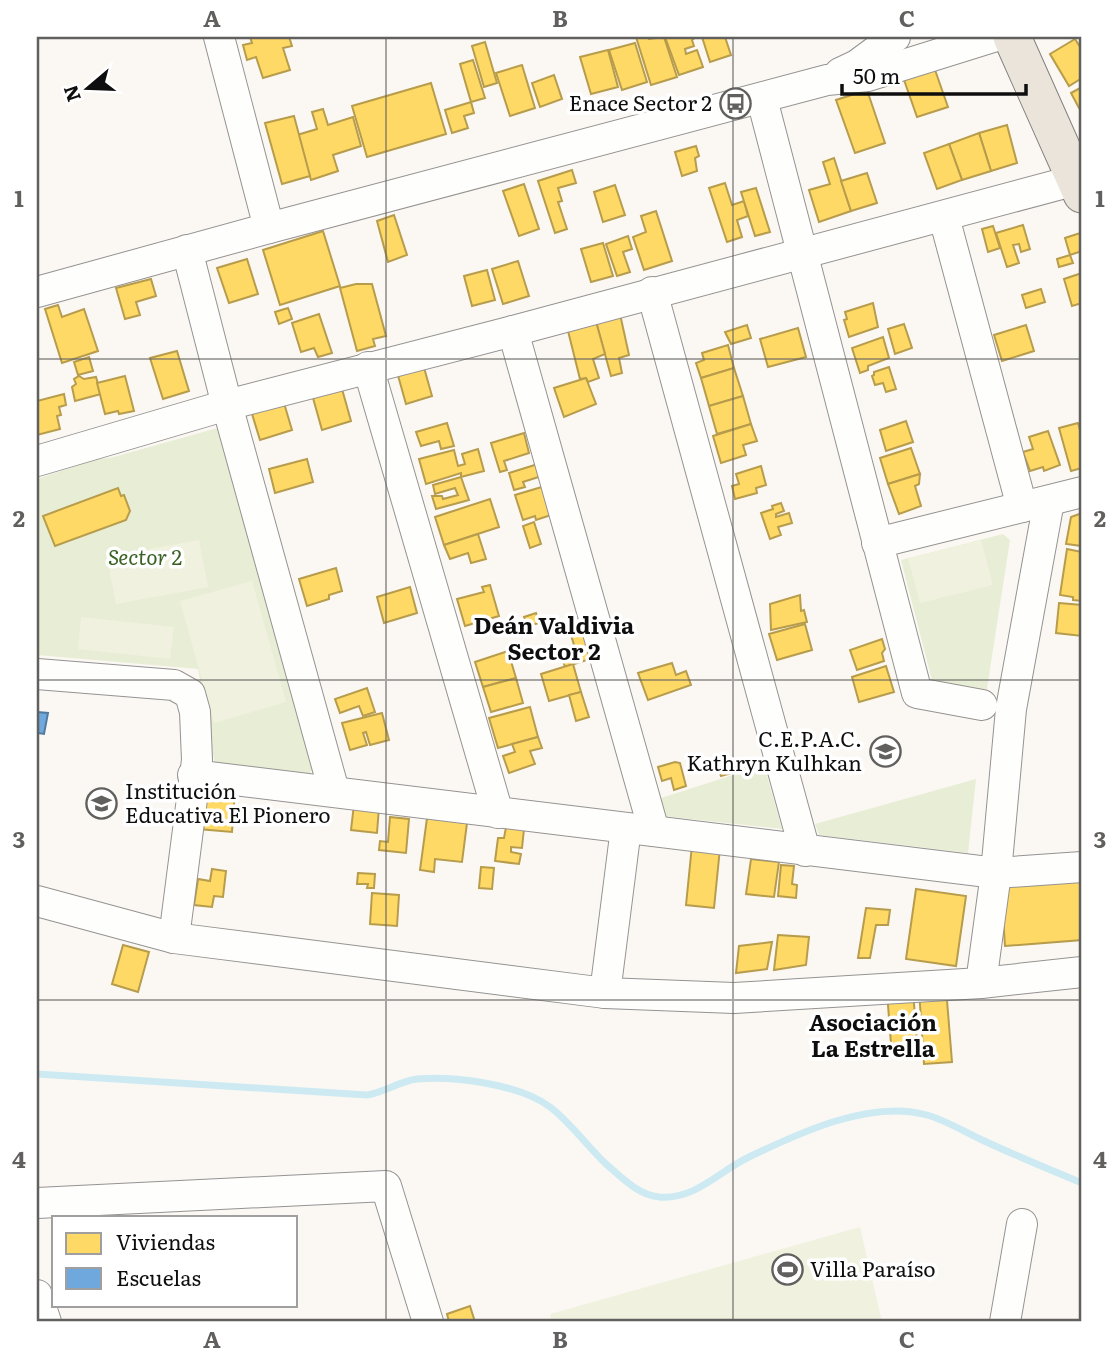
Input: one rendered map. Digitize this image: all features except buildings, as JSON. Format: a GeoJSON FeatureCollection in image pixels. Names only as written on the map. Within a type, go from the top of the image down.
{"type":"FeatureCollection","features":[{"type":"Feature","properties":{"kind":"main road"},"geometry":{"type":"LineString","coordinates":[[1012,37],[1079,187]]}},
{"type":"Feature","properties":{"kind":"street"},"geometry":{"type":"LineString","coordinates":[[219,37],[269,228]]}},
{"type":"Feature","properties":{"kind":"street"},"geometry":{"type":"LineString","coordinates":[[37,292],[827,80],[857,65],[895,37]]}},
{"type":"Feature","properties":{"kind":"street"},"geometry":{"type":"LineString","coordinates":[[827,80],[868,76],[993,37]]}},
{"type":"Feature","properties":{"kind":"street"},"geometry":{"type":"LineString","coordinates":[[762,99],[916,693],[982,705]]}},
{"type":"Feature","properties":{"kind":"street"},"geometry":{"type":"LineString","coordinates":[[37,461],[227,405],[652,292],[944,217],[1079,187]]}},
{"type":"Feature","properties":{"kind":"street"},"geometry":{"type":"LineString","coordinates":[[944,217],[1036,504],[1011,709],[996,873],[981,983]]}},
{"type":"Feature","properties":{"kind":"street"},"geometry":{"type":"LineString","coordinates":[[187,250],[334,791]]}},
{"type":"Feature","properties":{"kind":"street"},"geometry":{"type":"LineString","coordinates":[[652,292],[805,851]]}},
{"type":"Feature","properties":{"kind":"street"},"geometry":{"type":"LineString","coordinates":[[513,331],[640,830],[605,993]]}},
{"type":"Feature","properties":{"kind":"street"},"geometry":{"type":"LineString","coordinates":[[368,367],[498,813]]}},
{"type":"Feature","properties":{"kind":"street"},"geometry":{"type":"LineString","coordinates":[[877,543],[1082,492]]}},
{"type":"Feature","properties":{"kind":"street"},"geometry":{"type":"LineString","coordinates":[[37,674],[174,685],[190,694],[195,712],[197,761],[193,775],[174,938]]}},
{"type":"Feature","properties":{"kind":"street"},"geometry":{"type":"LineString","coordinates":[[193,775],[996,873],[1082,867]]}},
{"type":"Feature","properties":{"kind":"street"},"geometry":{"type":"LineString","coordinates":[[37,901],[174,938],[605,993],[734,998],[981,983],[1082,972]]}},
{"type":"Feature","properties":{"kind":"street"},"geometry":{"type":"LineString","coordinates":[[37,1203],[386,1186],[428,1322]]}},
{"type":"Feature","properties":{"kind":"street"},"geometry":{"type":"LineString","coordinates":[[1005,1322],[1022,1224]]}},
{"type":"Feature","properties":{"kind":"street"},"geometry":{"type":"LineString","coordinates":[[37,1295],[46,1322]]}},
{"type":"Feature","properties":{"kind":"green space","name":"Sector 2"},"geometry":{"type":"Polygon","coordinates":[[[221,427],[312,763],[309,774],[215,765],[198,669],[37,655],[37,479],[97,459],[110,458],[221,427]]]}},
{"type":"Feature","properties":{"kind":"green space"},"geometry":{"type":"Polygon","coordinates":[[[1003,534],[1010,540],[986,695],[934,688],[901,560],[1003,534]]]}},
{"type":"Feature","properties":{"kind":"green space"},"geometry":{"type":"Polygon","coordinates":[[[199,540],[208,587],[116,604],[107,557],[199,540]]]}},
{"type":"Feature","properties":{"kind":"green space"},"geometry":{"type":"Polygon","coordinates":[[[981,540],[993,585],[920,603],[908,558],[981,540]]]}},
{"type":"Feature","properties":{"kind":"green space"},"geometry":{"type":"Polygon","coordinates":[[[252,581],[286,702],[214,723],[180,601],[252,581]]]}},
{"type":"Feature","properties":{"kind":"green space"},"geometry":{"type":"Polygon","coordinates":[[[81,617],[174,627],[170,659],[78,649],[81,617]]]}},
{"type":"Feature","properties":{"kind":"green space"},"geometry":{"type":"Polygon","coordinates":[[[764,765],[782,829],[663,816],[658,799],[764,765]]]}},
{"type":"Feature","properties":{"kind":"green space"},"geometry":{"type":"Polygon","coordinates":[[[976,779],[968,853],[819,835],[815,824],[976,779]]]}},
{"type":"Feature","properties":{"kind":"green space","name":"Villa Paraíso"},"geometry":{"type":"Polygon","coordinates":[[[860,1227],[882,1322],[552,1322],[550,1314],[860,1227]]]}},
{"type":"Feature","properties":{"kind":"waterway"},"geometry":{"type":"LineString","coordinates":[[37,1074],[367,1095],[417,1079],[486,1083],[521,1092],[550,1107],[624,1180],[644,1193],[659,1197],[672,1197],[696,1189],[749,1157],[813,1129],[859,1115],[883,1111],[905,1111],[934,1117],[1082,1183]]}},
{"type":"Feature","properties":{"kind":"place","name":"Enace Sector 2"},"geometry":{"type":"Point","coordinates":[735,104]}},
{"type":"Feature","properties":{"kind":"place","name":"C.E.P.A.C. Kathryn Kulhkan"},"geometry":{"type":"Point","coordinates":[885,752]}},
{"type":"Feature","properties":{"kind":"place","name":"Institución Educativa El Pionero"},"geometry":{"type":"Point","coordinates":[102,804]}},
{"type":"Feature","properties":{"kind":"place","name":"Villa Paraíso"},"geometry":{"type":"Point","coordinates":[787,1270]}},
{"type":"Feature","properties":{"kind":"district","name":"Deán Valdivia Sector 2"},"geometry":{"type":"Point","coordinates":[554,639]}},
{"type":"Feature","properties":{"kind":"district","name":"Asociación La Estrella"},"geometry":{"type":"Point","coordinates":[873,1036]}}]}
